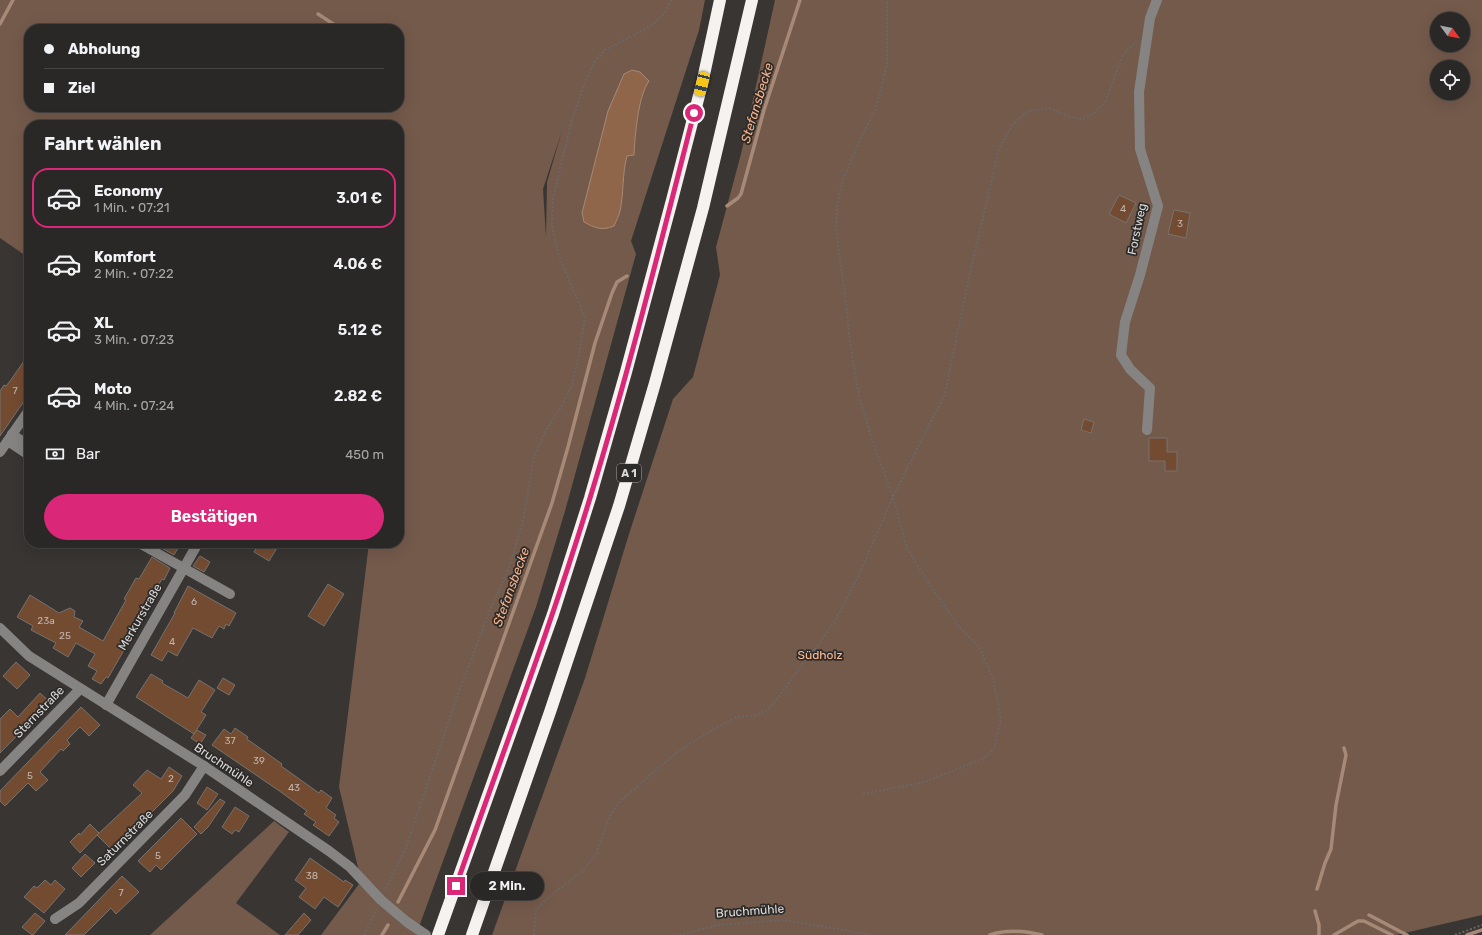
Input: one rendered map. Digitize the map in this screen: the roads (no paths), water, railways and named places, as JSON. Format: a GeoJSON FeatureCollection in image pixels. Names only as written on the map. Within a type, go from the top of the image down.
{"type":"FeatureCollection","features":[{"type":"Feature","properties":{"kind":"highway","name":"A 1"},"geometry":{"type":"LineString","coordinates":[[439,932],[553,614],[592,491],[626,372],[672,200],[702,84],[720,0]]}},
{"type":"Feature","properties":{"kind":"highway","name":"A 1"},"geometry":{"type":"LineString","coordinates":[[472,935],[553,704],[619,506],[655,383],[703,208],[752,0]]}},
{"type":"Feature","properties":{"kind":"street","name":"Forstweg"},"geometry":{"type":"LineString","coordinates":[[1147,430],[1150,388],[1130,369],[1121,354],[1125,322],[1140,275],[1158,206],[1140,149],[1139,92],[1150,18],[1157,0]]}},
{"type":"Feature","properties":{"kind":"street"},"geometry":{"type":"LineString","coordinates":[[0,452],[24,417]]}},
{"type":"Feature","properties":{"kind":"street"},"geometry":{"type":"LineString","coordinates":[[10,437],[24,444]]}},
{"type":"Feature","properties":{"kind":"street"},"geometry":{"type":"LineString","coordinates":[[10,437],[24,451]]}},
{"type":"Feature","properties":{"kind":"street"},"geometry":{"type":"LineString","coordinates":[[148,548],[230,594]]}},
{"type":"Feature","properties":{"kind":"street","name":"Merkurstraße"},"geometry":{"type":"LineString","coordinates":[[106,705],[195,548]]}},
{"type":"Feature","properties":{"kind":"street","name":"Bruchmühle"},"geometry":{"type":"LineString","coordinates":[[0,628],[29,656],[204,766],[329,851],[350,867],[381,900],[407,922],[426,935]]}},
{"type":"Feature","properties":{"kind":"street","name":"Sternstraße"},"geometry":{"type":"LineString","coordinates":[[0,772],[80,689]]}},
{"type":"Feature","properties":{"kind":"street","name":"Saturnstraße"},"geometry":{"type":"LineString","coordinates":[[55,919],[79,903],[185,795],[204,766]]}},
{"type":"Feature","properties":{"kind":"waterway"},"geometry":{"type":"LineString","coordinates":[[0,24],[13,0]]}},
{"type":"Feature","properties":{"kind":"waterway","name":"Stefansbecke"},"geometry":{"type":"LineString","coordinates":[[727,206],[741,194],[764,110],[800,0]]}},
{"type":"Feature","properties":{"kind":"waterway"},"geometry":{"type":"LineString","coordinates":[[318,14],[333,24]]}},
{"type":"Feature","properties":{"kind":"waterway","name":"Stefansbecke"},"geometry":{"type":"LineString","coordinates":[[398,902],[435,830],[552,503],[595,343],[612,293],[617,282],[627,276]]}},
{"type":"Feature","properties":{"kind":"waterway"},"geometry":{"type":"LineString","coordinates":[[1317,889],[1331,849],[1336,805],[1346,755],[1344,748]]}},
{"type":"Feature","properties":{"kind":"waterway"},"geometry":{"type":"LineString","coordinates":[[1315,911],[1319,925],[1319,935]]}},
{"type":"Feature","properties":{"kind":"waterway"},"geometry":{"type":"LineString","coordinates":[[1369,915],[1407,935]]}},
{"type":"Feature","properties":{"kind":"waterway"},"geometry":{"type":"LineString","coordinates":[[1334,935],[1358,921],[1364,921],[1392,935]]}},
{"type":"Feature","properties":{"kind":"waterway","name":"Stefansbecke"},"geometry":{"type":"LineString","coordinates":[[382,935],[388,925]]}},
{"type":"Feature","properties":{"kind":"waterway"},"geometry":{"type":"LineString","coordinates":[[1467,935],[1482,930]]}},
{"type":"Feature","properties":{"kind":"waterway"},"geometry":{"type":"LineString","coordinates":[[990,935],[1016,931],[1042,935]]}},
{"type":"Feature","properties":{"kind":"park label","name":"Südholz"},"geometry":{"type":"Point","coordinates":[820,655]}}]}
